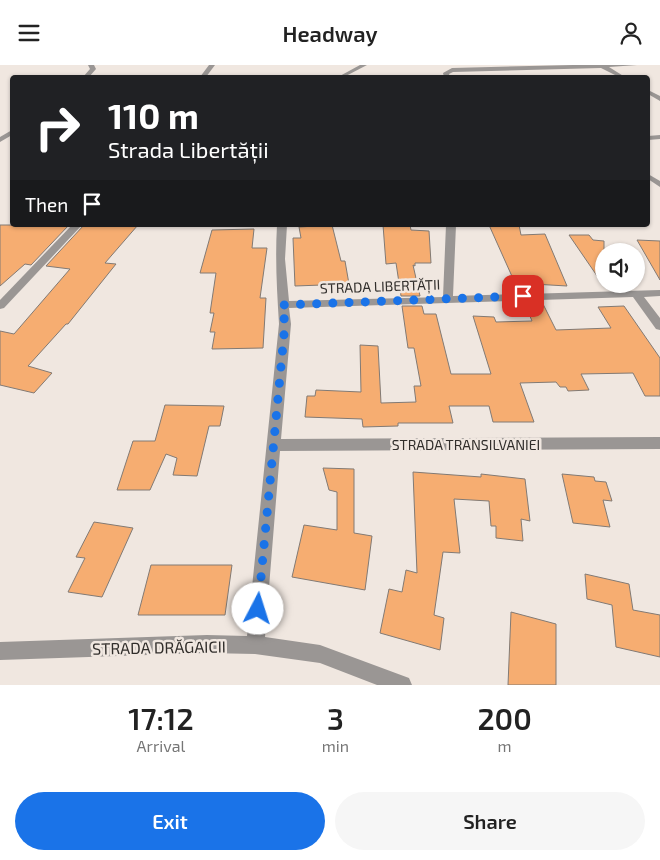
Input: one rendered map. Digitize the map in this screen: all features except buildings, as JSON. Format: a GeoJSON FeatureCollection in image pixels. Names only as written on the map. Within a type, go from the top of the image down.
{"type":"FeatureCollection","features":[{"type":"Feature","properties":{"kind":"street"},"geometry":{"type":"LineString","coordinates":[[345,75],[364,65]]}},
{"type":"Feature","properties":{"kind":"street"},"geometry":{"type":"LineString","coordinates":[[600,65],[618,75]]}},
{"type":"Feature","properties":{"kind":"street"},"geometry":{"type":"LineString","coordinates":[[448,74],[503,67],[634,65]]}},
{"type":"Feature","properties":{"kind":"street"},"geometry":{"type":"LineString","coordinates":[[503,67],[514,75]]}},
{"type":"Feature","properties":{"kind":"street"},"geometry":{"type":"LineString","coordinates":[[0,306],[75,227]]}},
{"type":"Feature","properties":{"kind":"street"},"geometry":{"type":"LineString","coordinates":[[254,645],[285,324],[282,305],[279,237],[282,227]]}},
{"type":"Feature","properties":{"kind":"street"},"geometry":{"type":"LineString","coordinates":[[448,298],[451,227]]}},
{"type":"Feature","properties":{"kind":"street","name":"STRADA LIBERTĂȚII"},"geometry":{"type":"LineString","coordinates":[[282,305],[448,298],[660,293]]}},
{"type":"Feature","properties":{"kind":"street"},"geometry":{"type":"LineString","coordinates":[[636,294],[660,326]]}},
{"type":"Feature","properties":{"kind":"street","name":"STRADA TRANSILVANIEI"},"geometry":{"type":"LineString","coordinates":[[273,445],[660,443]]}},
{"type":"Feature","properties":{"kind":"street","name":"STRADA DRĂGAICII"},"geometry":{"type":"LineString","coordinates":[[0,651],[207,644],[254,645],[320,655],[402,685]]}},
{"type":"Feature","properties":{"kind":"route"},"geometry":{"type":"LineString","coordinates":[[258,609],[285,324],[282,305],[523,296]]}}]}
